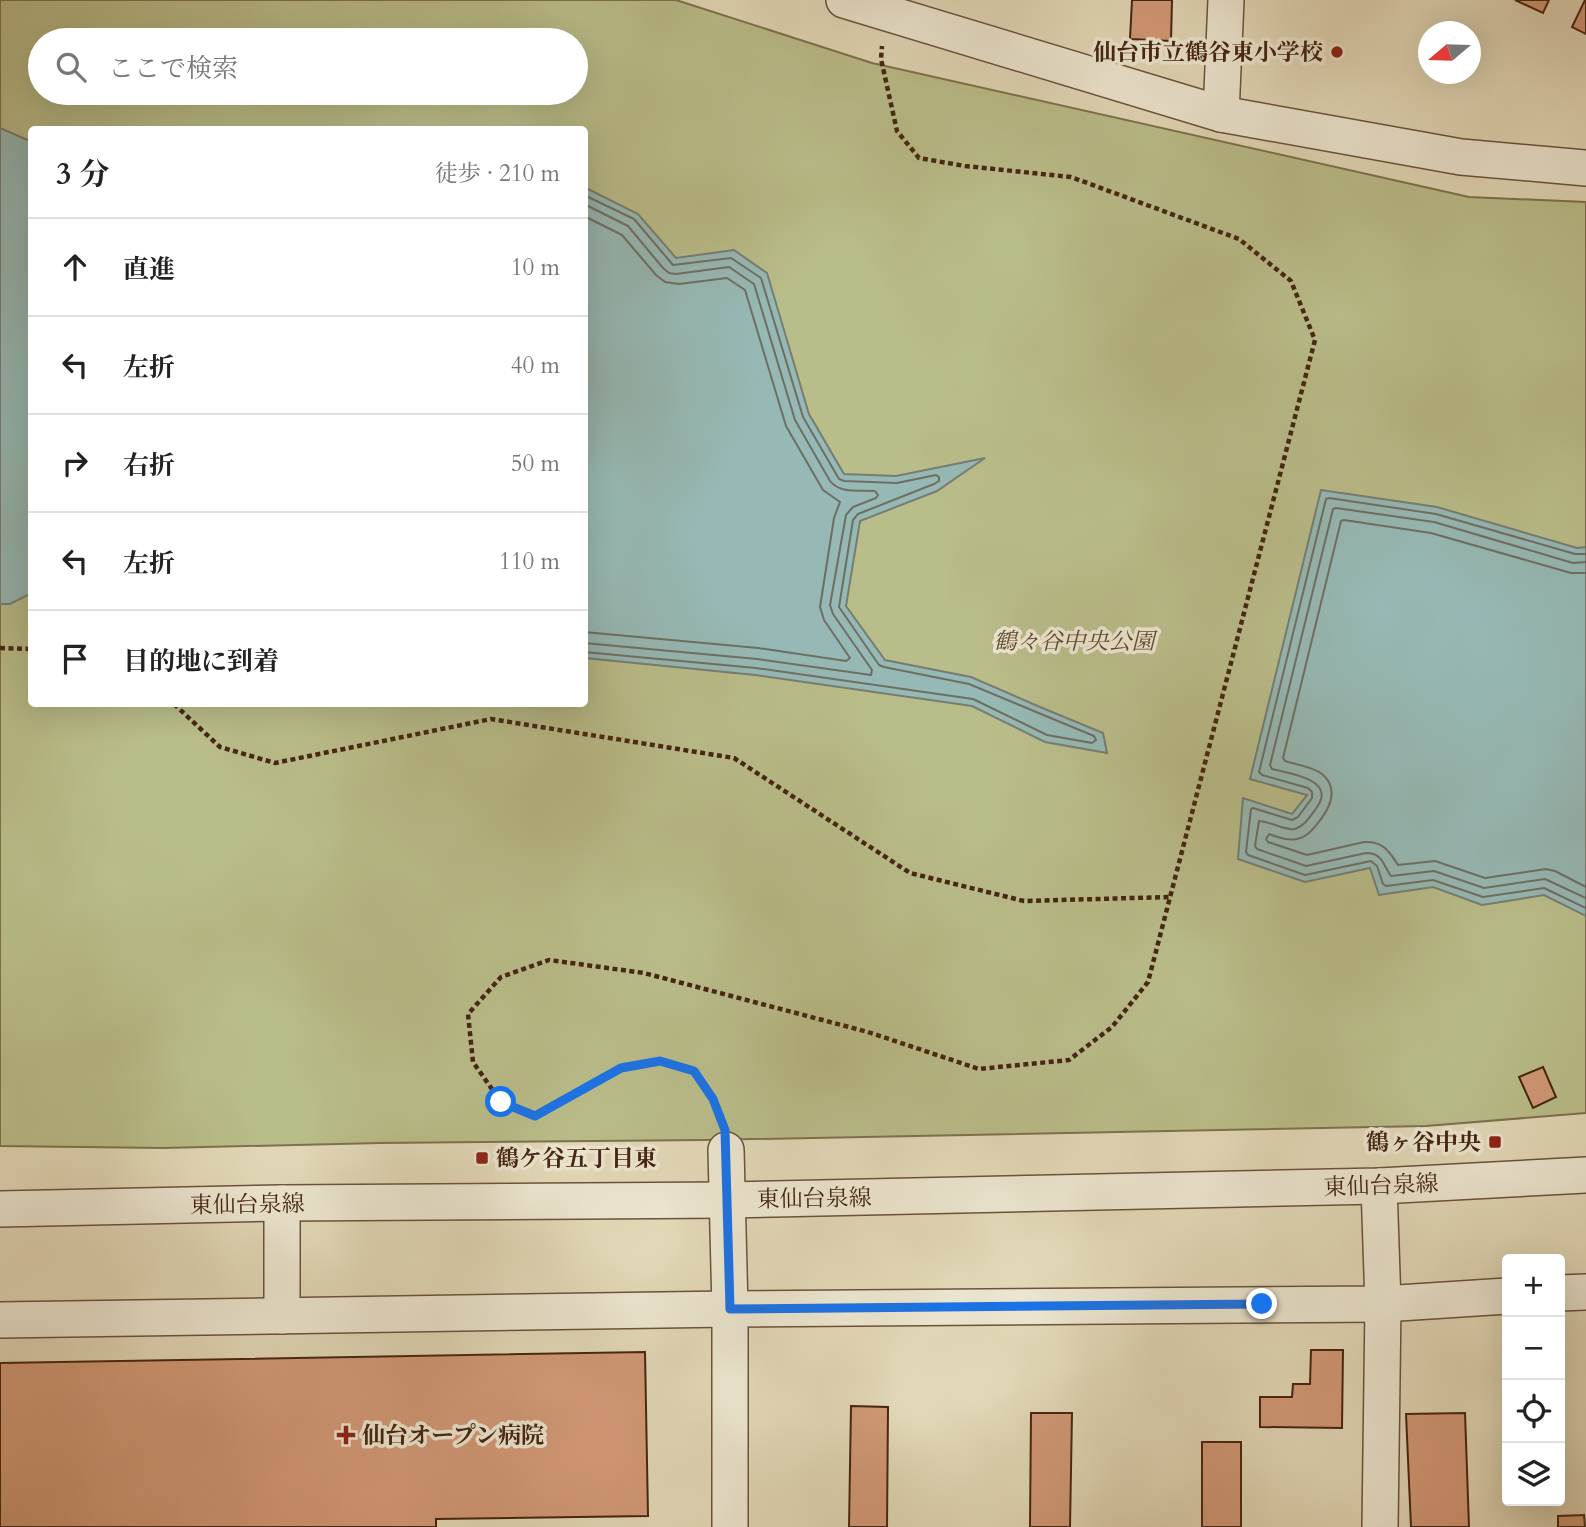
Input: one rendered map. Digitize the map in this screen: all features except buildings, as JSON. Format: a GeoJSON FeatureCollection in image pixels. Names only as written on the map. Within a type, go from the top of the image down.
{"type":"FeatureCollection","features":[{"type":"Feature","properties":{"kind":"street"},"geometry":{"type":"LineString","coordinates":[[844,0],[888,7],[1221,114],[1461,157],[1586,168]]}},
{"type":"Feature","properties":{"kind":"street"},"geometry":{"type":"LineString","coordinates":[[1221,114],[1226,0]]}},
{"type":"Feature","properties":{"kind":"street"},"geometry":{"type":"LineString","coordinates":[[726,1150],[730,1309],[730,1527]]}},
{"type":"Feature","properties":{"kind":"street","name":"東仙台泉線"},"geometry":{"type":"LineString","coordinates":[[0,1209],[282,1203],[727,1200],[1379,1186],[1586,1175]]}},
{"type":"Feature","properties":{"kind":"street"},"geometry":{"type":"LineString","coordinates":[[1379,1186],[1383,1304],[1380,1527]]}},
{"type":"Feature","properties":{"kind":"street"},"geometry":{"type":"LineString","coordinates":[[282,1203],[282,1316]]}},
{"type":"Feature","properties":{"kind":"street"},"geometry":{"type":"LineString","coordinates":[[1565,1293],[1586,1292]]}},
{"type":"Feature","properties":{"kind":"street"},"geometry":{"type":"LineString","coordinates":[[0,1320],[730,1309],[1383,1304],[1502,1296]]}},
{"type":"Feature","properties":{"kind":"path"},"geometry":{"type":"LineString","coordinates":[[726,1150],[725,1130],[713,1099],[694,1071],[660,1061],[621,1068],[535,1116],[501,1102],[473,1062],[468,1014],[501,977],[549,960],[644,973],[868,1032],[979,1069],[1069,1060],[1112,1027],[1148,982],[1315,340],[1291,281],[1240,239],[1072,177],[965,166],[919,158],[897,131],[881,59],[888,7]]}},
{"type":"Feature","properties":{"kind":"path"},"geometry":{"type":"LineString","coordinates":[[0,648],[28,649]]}},
{"type":"Feature","properties":{"kind":"path"},"geometry":{"type":"LineString","coordinates":[[177,707],[220,747],[275,763],[491,719],[734,758],[910,873],[1024,901],[1170,897]]}},
{"type":"Feature","properties":{"kind":"green space","name":"鶴々谷中央公園"},"geometry":{"type":"Polygon","coordinates":[[[0,0],[676,0],[872,63],[1469,197],[1586,202],[1586,1113],[1426,1126],[163,1148],[0,1146],[0,0]]]}},
{"type":"Feature","properties":{"kind":"water"},"geometry":{"type":"Polygon","coordinates":[[[0,128],[28,140],[28,595],[10,604],[0,604],[0,128]]]}},
{"type":"Feature","properties":{"kind":"water"},"geometry":{"type":"Polygon","coordinates":[[[588,189],[638,214],[676,258],[734,250],[767,273],[809,414],[844,474],[896,476],[985,458],[937,491],[860,521],[846,606],[885,660],[971,677],[1103,733],[1107,753],[1045,742],[972,706],[755,675],[588,658],[588,189]]]}},
{"type":"Feature","properties":{"kind":"water"},"geometry":{"type":"Polygon","coordinates":[[[1321,490],[1437,507],[1577,548],[1586,547],[1586,916],[1544,895],[1482,905],[1433,887],[1379,895],[1370,868],[1305,882],[1238,859],[1243,798],[1292,814],[1307,795],[1250,779],[1321,490]]]}},
{"type":"Feature","properties":{"kind":"place","name":"仙台市立鶴谷東小学校"},"geometry":{"type":"Point","coordinates":[1337,52]}},
{"type":"Feature","properties":{"kind":"place","name":"鶴ヶ谷中央"},"geometry":{"type":"Point","coordinates":[1495,1142]}},
{"type":"Feature","properties":{"kind":"place","name":"鶴ケ谷五丁目東"},"geometry":{"type":"Point","coordinates":[482,1158]}},
{"type":"Feature","properties":{"kind":"place","name":"仙台オープン病院"},"geometry":{"type":"Point","coordinates":[346,1435]}},
{"type":"Feature","properties":{"kind":"route"},"geometry":{"type":"LineString","coordinates":[[501,1102],[535,1116],[621,1068],[660,1061],[694,1071],[713,1099],[725,1130],[730,1309],[1262,1304]]}}]}
